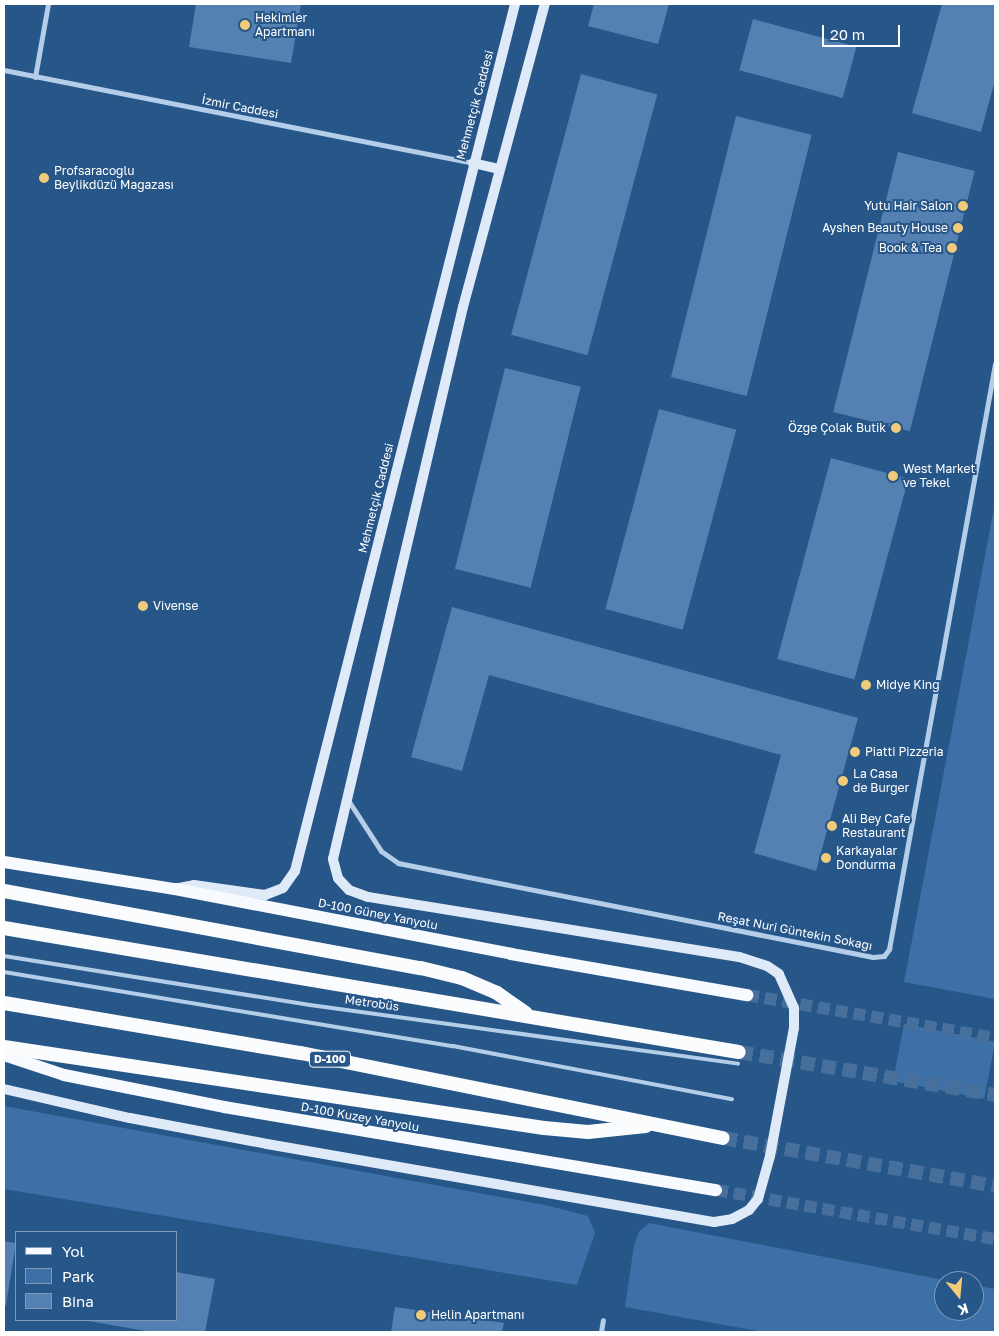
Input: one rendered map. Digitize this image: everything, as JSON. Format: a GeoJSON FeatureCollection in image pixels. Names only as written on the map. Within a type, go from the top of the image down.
{"type":"FeatureCollection","features":[{"type":"Feature","properties":{"kind":"highway"},"geometry":{"type":"LineString","coordinates":[[4,891],[454,976],[497,993],[531,1016]]}},
{"type":"Feature","properties":{"kind":"highway"},"geometry":{"type":"LineString","coordinates":[[4,928],[531,1016],[738,1058]]}},
{"type":"Feature","properties":{"kind":"highway","name":"D-100"},"geometry":{"type":"LineString","coordinates":[[4,1003],[321,1057],[723,1138]]}},
{"type":"Feature","properties":{"kind":"highway"},"geometry":{"type":"LineString","coordinates":[[4,1047],[544,1128],[588,1132],[654,1125]]}},
{"type":"Feature","properties":{"kind":"main road","name":"Mehmetçik Caddesi"},"geometry":{"type":"LineString","coordinates":[[176,889],[194,886],[264,895],[283,888],[295,871],[514,4]]}},
{"type":"Feature","properties":{"kind":"main road"},"geometry":{"type":"LineString","coordinates":[[4,1089],[139,1120],[633,1210],[714,1222],[732,1219],[749,1210],[758,1199],[764,1182],[794,1028],[794,1008],[779,974],[768,966],[739,957],[368,897],[349,890],[338,878],[333,859],[498,169],[545,4]]}},
{"type":"Feature","properties":{"kind":"main road"},"geometry":{"type":"LineString","coordinates":[[473,163],[498,169]]}},
{"type":"Feature","properties":{"kind":"main road","name":"D-100 Güney Yanyolu"},"geometry":{"type":"LineString","coordinates":[[4,862],[176,889],[511,954],[747,995]]}},
{"type":"Feature","properties":{"kind":"main road","name":"D-100 Kuzey Yanyolu"},"geometry":{"type":"LineString","coordinates":[[4,1055],[64,1075],[214,1105],[716,1190]]}},
{"type":"Feature","properties":{"kind":"street"},"geometry":{"type":"LineString","coordinates":[[35,77],[48,4]]}},
{"type":"Feature","properties":{"kind":"street","name":"İzmir Caddesi"},"geometry":{"type":"LineString","coordinates":[[4,70],[473,163]]}},
{"type":"Feature","properties":{"kind":"street","name":"Reşat Nuri Güntekin Sokağı"},"geometry":{"type":"LineString","coordinates":[[347,799],[381,851],[398,863],[872,957],[884,956],[889,949],[995,364]]}},
{"type":"Feature","properties":{"kind":"street"},"geometry":{"type":"LineString","coordinates":[[601,1332],[603,1320]]}},
{"type":"Feature","properties":{"kind":"lane","name":"Metrobüs"},"geometry":{"type":"LineString","coordinates":[[4,956],[310,1005],[738,1058]]}},
{"type":"Feature","properties":{"kind":"lane"},"geometry":{"type":"LineString","coordinates":[[4,972],[404,1037],[732,1099]]}},
{"type":"Feature","properties":{"kind":"green space"},"geometry":{"type":"Polygon","coordinates":[[[995,503],[995,999],[904,982],[995,503]]]}},
{"type":"Feature","properties":{"kind":"green space"},"geometry":{"type":"Polygon","coordinates":[[[904,1024],[995,1042],[984,1099],[893,1081],[904,1024]]]}},
{"type":"Feature","properties":{"kind":"green space"},"geometry":{"type":"Polygon","coordinates":[[[4,1106],[550,1206],[588,1216],[595,1233],[577,1285],[4,1189],[4,1106]]]}},
{"type":"Feature","properties":{"kind":"green space"},"geometry":{"type":"Polygon","coordinates":[[[649,1223],[934,1278],[934,1321],[984,1321],[984,1287],[995,1289],[995,1332],[763,1332],[625,1307],[634,1245],[639,1232],[649,1223]]]}},
{"type":"Feature","properties":{"kind":"building","name":"Hekimler Apartmanı"},"geometry":{"type":"Polygon","coordinates":[[[196,4],[301,4],[291,63],[189,47],[196,4]]]}},
{"type":"Feature","properties":{"kind":"building"},"geometry":{"type":"Polygon","coordinates":[[[594,4],[669,4],[658,44],[588,26],[594,4]]]}},
{"type":"Feature","properties":{"kind":"building"},"geometry":{"type":"Polygon","coordinates":[[[942,4],[995,4],[995,80],[981,132],[912,113],[942,4]]]}},
{"type":"Feature","properties":{"kind":"building"},"geometry":{"type":"Polygon","coordinates":[[[753,19],[856,47],[843,98],[739,70],[753,19]]]}},
{"type":"Feature","properties":{"kind":"building"},"geometry":{"type":"Polygon","coordinates":[[[581,74],[657,94],[587,355],[511,335],[581,74]]]}},
{"type":"Feature","properties":{"kind":"building"},"geometry":{"type":"Polygon","coordinates":[[[736,116],[812,135],[747,396],[671,377],[736,116]]]}},
{"type":"Feature","properties":{"kind":"building"},"geometry":{"type":"Polygon","coordinates":[[[898,152],[975,171],[910,431],[833,412],[898,152]]]}},
{"type":"Feature","properties":{"kind":"building"},"geometry":{"type":"Polygon","coordinates":[[[505,368],[581,387],[531,588],[455,569],[505,368]]]}},
{"type":"Feature","properties":{"kind":"building"},"geometry":{"type":"Polygon","coordinates":[[[659,409],[736,430],[683,630],[605,609],[659,409]]]}},
{"type":"Feature","properties":{"kind":"building"},"geometry":{"type":"Polygon","coordinates":[[[831,458],[908,479],[854,680],[777,659],[831,458]]]}},
{"type":"Feature","properties":{"kind":"building"},"geometry":{"type":"Polygon","coordinates":[[[452,607],[858,718],[816,871],[754,853],[781,755],[489,675],[462,771],[411,757],[452,607]]]}},
{"type":"Feature","properties":{"kind":"building"},"geometry":{"type":"Polygon","coordinates":[[[4,1241],[15,1243],[6,1306],[4,1306],[4,1241]]]}},
{"type":"Feature","properties":{"kind":"building"},"geometry":{"type":"Polygon","coordinates":[[[178,1272],[215,1279],[205,1332],[152,1332],[88,1321],[178,1321],[178,1272]]]}},
{"type":"Feature","properties":{"kind":"building","name":"Helin Apartmanı"},"geometry":{"type":"Polygon","coordinates":[[[395,1307],[504,1323],[502,1332],[391,1332],[395,1307]]]}},
{"type":"Feature","properties":{"kind":"tunnel"},"geometry":{"type":"LineString","coordinates":[[747,995],[995,1038]]}},
{"type":"Feature","properties":{"kind":"tunnel"},"geometry":{"type":"LineString","coordinates":[[739,1052],[995,1095]]}},
{"type":"Feature","properties":{"kind":"tunnel"},"geometry":{"type":"LineString","coordinates":[[723,1138],[995,1186]]}},
{"type":"Feature","properties":{"kind":"tunnel"},"geometry":{"type":"LineString","coordinates":[[716,1190],[995,1239]]}},
{"type":"Feature","properties":{"kind":"place","name":"Hekimler Apartmanı"},"geometry":{"type":"Point","coordinates":[245,25]}},
{"type":"Feature","properties":{"kind":"place","name":"Profsaracoglu Beylikdüzü Mağazası"},"geometry":{"type":"Point","coordinates":[44,178]}},
{"type":"Feature","properties":{"kind":"place","name":"Yutu Hair Salon"},"geometry":{"type":"Point","coordinates":[963,206]}},
{"type":"Feature","properties":{"kind":"place","name":"Ayshen Beauty House"},"geometry":{"type":"Point","coordinates":[958,228]}},
{"type":"Feature","properties":{"kind":"place","name":"Book & Tea"},"geometry":{"type":"Point","coordinates":[952,248]}},
{"type":"Feature","properties":{"kind":"place","name":"Özge Çolak Butik"},"geometry":{"type":"Point","coordinates":[896,428]}},
{"type":"Feature","properties":{"kind":"place","name":"West Market ve Tekel"},"geometry":{"type":"Point","coordinates":[893,476]}},
{"type":"Feature","properties":{"kind":"place","name":"Vivense"},"geometry":{"type":"Point","coordinates":[143,606]}},
{"type":"Feature","properties":{"kind":"place","name":"Midye King"},"geometry":{"type":"Point","coordinates":[866,685]}},
{"type":"Feature","properties":{"kind":"place","name":"Piatti Pizzeria"},"geometry":{"type":"Point","coordinates":[855,752]}},
{"type":"Feature","properties":{"kind":"place","name":"La Casa de Burger"},"geometry":{"type":"Point","coordinates":[843,781]}},
{"type":"Feature","properties":{"kind":"place","name":"Ali Bey Cafe Restaurant"},"geometry":{"type":"Point","coordinates":[832,826]}},
{"type":"Feature","properties":{"kind":"place","name":"Karkayalar Dondurma"},"geometry":{"type":"Point","coordinates":[826,858]}},
{"type":"Feature","properties":{"kind":"place","name":"Helin Apartmanı"},"geometry":{"type":"Point","coordinates":[421,1315]}}]}
